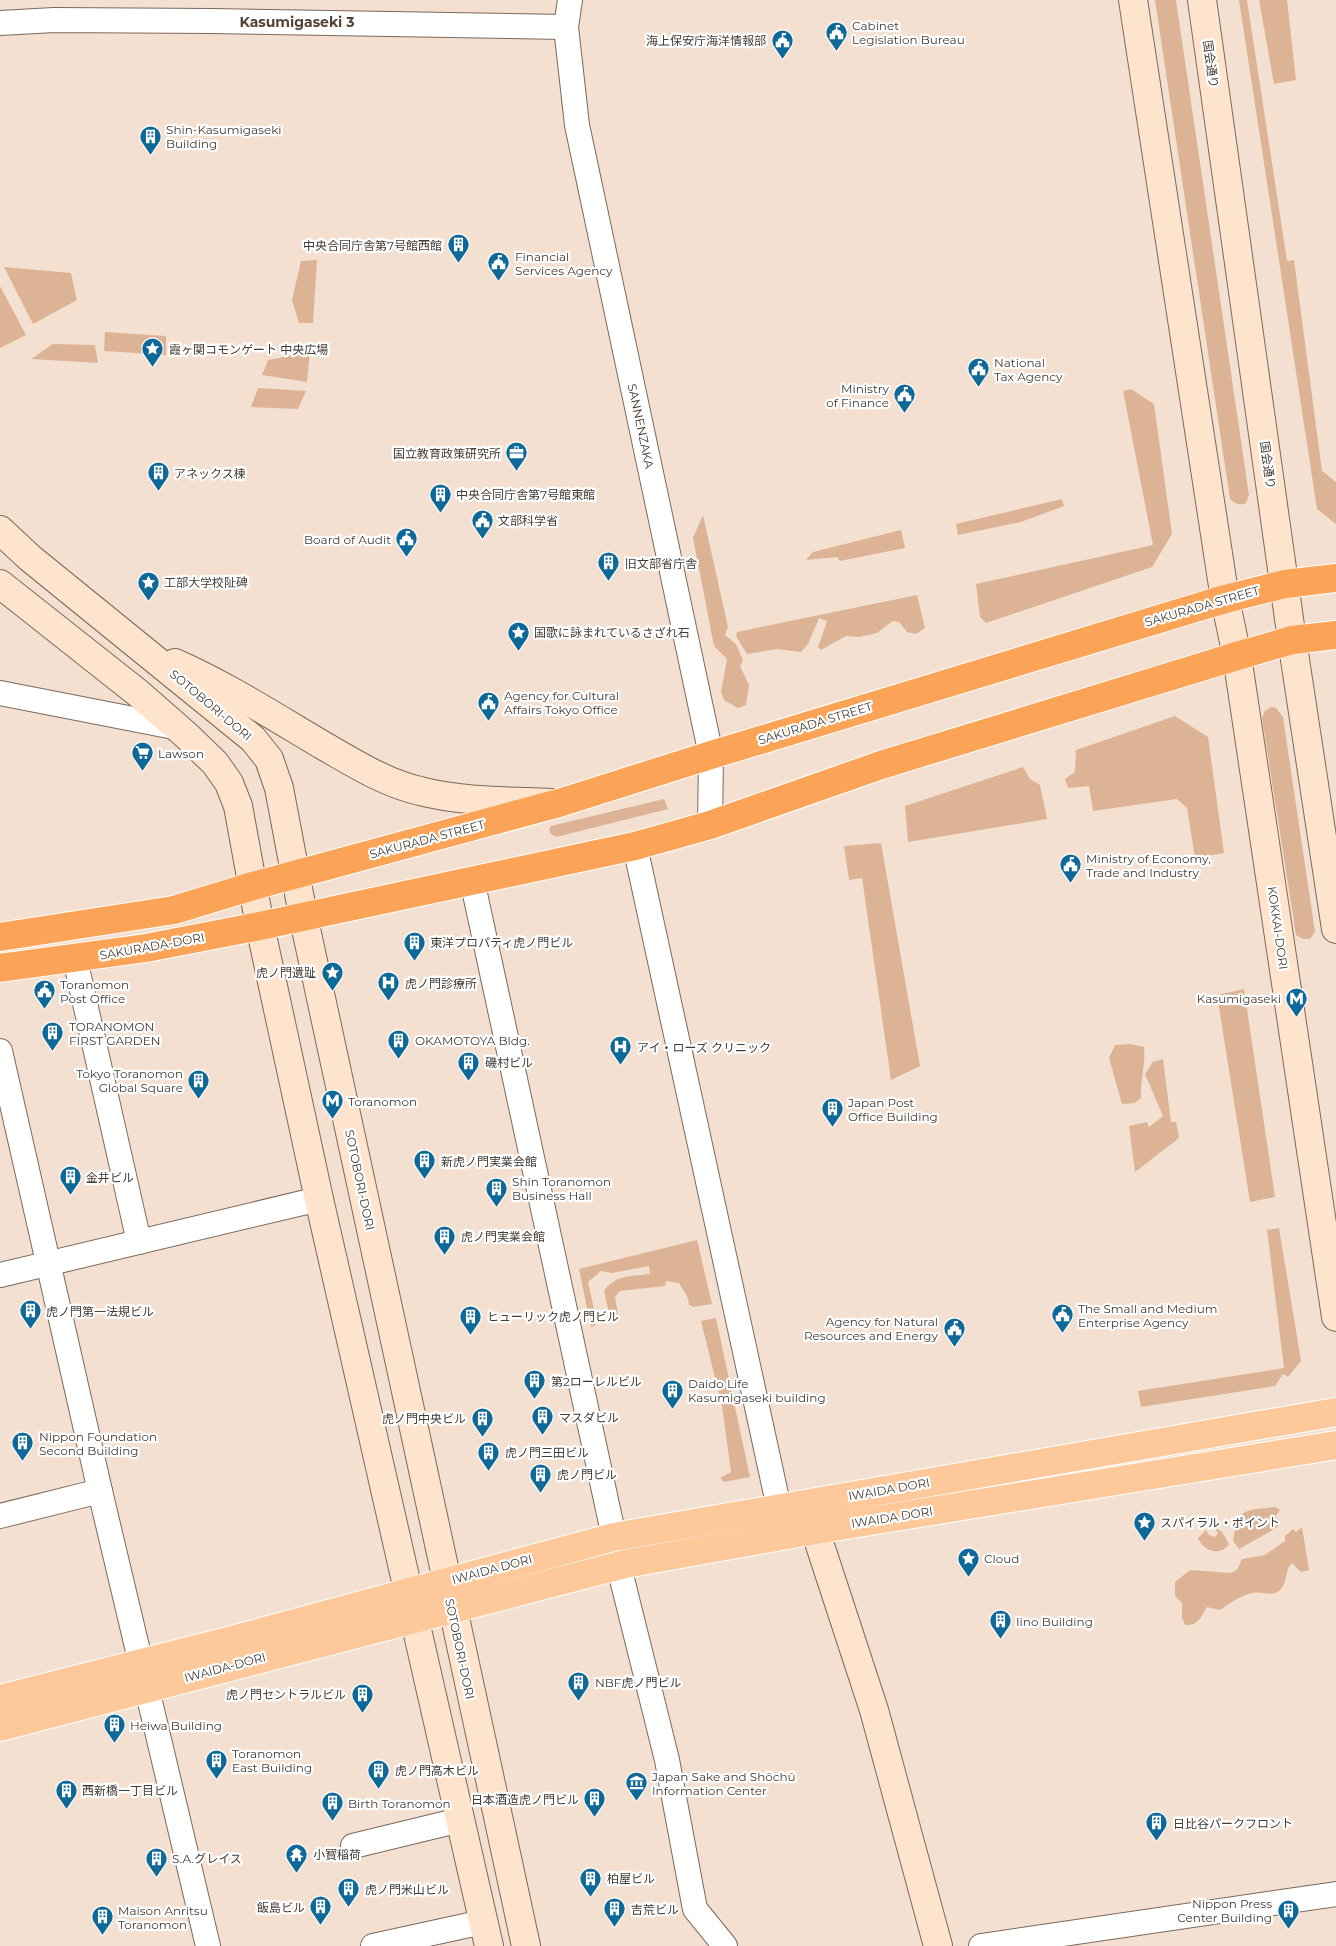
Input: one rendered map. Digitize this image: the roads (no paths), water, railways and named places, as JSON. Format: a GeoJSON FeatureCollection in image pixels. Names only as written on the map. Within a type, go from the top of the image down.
{"type":"FeatureCollection","features":[{"type":"Feature","properties":{"kind":"highway","name":"SAKURADA STREET"},"geometry":{"type":"LineString","coordinates":[[295,875],[559,803],[711,754],[1225,599],[1284,584],[1336,578]]}},
{"type":"Feature","properties":{"kind":"highway"},"geometry":{"type":"LineString","coordinates":[[303,915],[635,846],[710,824],[881,765],[1237,656],[1292,640],[1336,635]]}},
{"type":"Feature","properties":{"kind":"highway"},"geometry":{"type":"LineString","coordinates":[[0,937],[174,910],[295,875]]}},
{"type":"Feature","properties":{"kind":"highway","name":"SAKURADA-DORI"},"geometry":{"type":"LineString","coordinates":[[0,968],[75,959],[260,926],[303,915]]}},
{"type":"Feature","properties":{"kind":"main road"},"geometry":{"type":"LineString","coordinates":[[1133,0],[1225,599]]}},
{"type":"Feature","properties":{"kind":"main road","name":"国会通り"},"geometry":{"type":"LineString","coordinates":[[1202,0],[1292,640],[1336,930]]}},
{"type":"Feature","properties":{"kind":"main road","name":"SOTOBORI-DORI"},"geometry":{"type":"LineString","coordinates":[[0,530],[30,558],[253,739],[268,759],[279,788],[303,915],[445,1581],[526,1946]]}},
{"type":"Feature","properties":{"kind":"main road"},"geometry":{"type":"LineString","coordinates":[[0,584],[138,692],[179,728],[215,763],[229,784],[238,806],[260,926],[319,1199],[486,1934]]}},
{"type":"Feature","properties":{"kind":"main road","name":"KOKKAI-DORI"},"geometry":{"type":"LineString","coordinates":[[1225,599],[1237,656],[1336,1316]]}},
{"type":"Feature","properties":{"kind":"main road"},"geometry":{"type":"LineString","coordinates":[[142,649],[241,695],[273,717],[364,770],[419,791],[463,798],[559,803]]}},
{"type":"Feature","properties":{"kind":"main road","name":"IWAIDA DORI"},"geometry":{"type":"LineString","coordinates":[[452,1610],[798,1520],[1336,1412]]}},
{"type":"Feature","properties":{"kind":"main road","name":"IWAIDA DORI"},"geometry":{"type":"LineString","coordinates":[[445,1581],[614,1537],[798,1520],[1336,1445]]}},
{"type":"Feature","properties":{"kind":"main road"},"geometry":{"type":"LineString","coordinates":[[798,1520],[874,1710],[938,1946]]}},
{"type":"Feature","properties":{"kind":"main road","name":"IWAIDA-DORI"},"geometry":{"type":"LineString","coordinates":[[0,1727],[144,1675],[445,1581]]}},
{"type":"Feature","properties":{"kind":"main road","name":"IWAIDA-DORI"},"geometry":{"type":"LineString","coordinates":[[0,1699],[144,1675],[452,1610]]}},
{"type":"Feature","properties":{"kind":"street","name":"SANNENZAKA"},"geometry":{"type":"LineString","coordinates":[[570,0],[566,27],[577,125],[711,754],[710,824]]}},
{"type":"Feature","properties":{"kind":"street"},"geometry":{"type":"LineString","coordinates":[[0,23],[54,20],[201,21],[566,27]]}},
{"type":"Feature","properties":{"kind":"street"},"geometry":{"type":"LineString","coordinates":[[0,693],[179,728]]}},
{"type":"Feature","properties":{"kind":"street"},"geometry":{"type":"LineString","coordinates":[[635,846],[798,1520]]}},
{"type":"Feature","properties":{"kind":"street"},"geometry":{"type":"LineString","coordinates":[[472,880],[614,1537]]}},
{"type":"Feature","properties":{"kind":"street"},"geometry":{"type":"LineString","coordinates":[[75,959],[138,1242]]}},
{"type":"Feature","properties":{"kind":"street"},"geometry":{"type":"LineString","coordinates":[[0,1051],[8,1122],[48,1264],[208,1946]]}},
{"type":"Feature","properties":{"kind":"street"},"geometry":{"type":"LineString","coordinates":[[0,1275],[319,1199]]}},
{"type":"Feature","properties":{"kind":"street"},"geometry":{"type":"LineString","coordinates":[[0,1516],[100,1492]]}},
{"type":"Feature","properties":{"kind":"street"},"geometry":{"type":"LineString","coordinates":[[619,1567],[667,1760],[695,1908],[725,1946]]}},
{"type":"Feature","properties":{"kind":"street"},"geometry":{"type":"LineString","coordinates":[[353,1846],[460,1820]]}},
{"type":"Feature","properties":{"kind":"street"},"geometry":{"type":"LineString","coordinates":[[981,1946],[1336,1894]]}},
{"type":"Feature","properties":{"kind":"street"},"geometry":{"type":"LineString","coordinates":[[373,1946],[486,1934]]}},
{"type":"Feature","properties":{"kind":"place","name":"Cabinet Legislation Bureau"},"geometry":{"type":"Point","coordinates":[836,51]}},
{"type":"Feature","properties":{"kind":"place","name":"海上保安庁海洋情報部"},"geometry":{"type":"Point","coordinates":[782,59]}},
{"type":"Feature","properties":{"kind":"place","name":"Shin-Kasumigaseki Building"},"geometry":{"type":"Point","coordinates":[150,155]}},
{"type":"Feature","properties":{"kind":"place","name":"中央合同庁舎第7号館西館"},"geometry":{"type":"Point","coordinates":[458,264]}},
{"type":"Feature","properties":{"kind":"place","name":"Financial Services Agency"},"geometry":{"type":"Point","coordinates":[499,282]}},
{"type":"Feature","properties":{"kind":"place","name":"霞ヶ関コモンゲート 中央広場"},"geometry":{"type":"Point","coordinates":[153,368]}},
{"type":"Feature","properties":{"kind":"place","name":"National Tax Agency"},"geometry":{"type":"Point","coordinates":[978,388]}},
{"type":"Feature","properties":{"kind":"place","name":"Ministry of Finance"},"geometry":{"type":"Point","coordinates":[905,414]}},
{"type":"Feature","properties":{"kind":"place","name":"国立教育政策研究所"},"geometry":{"type":"Point","coordinates":[517,472]}},
{"type":"Feature","properties":{"kind":"place","name":"アネックス棟"},"geometry":{"type":"Point","coordinates":[158,492]}},
{"type":"Feature","properties":{"kind":"place","name":"中央合同庁舎第7号館東館"},"geometry":{"type":"Point","coordinates":[440,513]}},
{"type":"Feature","properties":{"kind":"place","name":"文部科学省"},"geometry":{"type":"Point","coordinates":[482,539]}},
{"type":"Feature","properties":{"kind":"place","name":"Board of Audit"},"geometry":{"type":"Point","coordinates":[407,558]}},
{"type":"Feature","properties":{"kind":"place","name":"旧文部省庁舎"},"geometry":{"type":"Point","coordinates":[609,582]}},
{"type":"Feature","properties":{"kind":"place","name":"工部大学校阯碑"},"geometry":{"type":"Point","coordinates":[148,601]}},
{"type":"Feature","properties":{"kind":"place","name":"国歌に詠まれているさざれ石"},"geometry":{"type":"Point","coordinates":[518,651]}},
{"type":"Feature","properties":{"kind":"place","name":"Agency for Cultural Affairs Tokyo Office"},"geometry":{"type":"Point","coordinates":[488,721]}},
{"type":"Feature","properties":{"kind":"place","name":"Lawson"},"geometry":{"type":"Point","coordinates":[142,772]}},
{"type":"Feature","properties":{"kind":"place","name":"Ministry of Economy, Trade and Industry"},"geometry":{"type":"Point","coordinates":[1070,884]}},
{"type":"Feature","properties":{"kind":"place","name":"東洋プロパティ虎ノ門ビル"},"geometry":{"type":"Point","coordinates":[414,961]}},
{"type":"Feature","properties":{"kind":"place","name":"虎ノ門遺趾"},"geometry":{"type":"Point","coordinates":[332,991]}},
{"type":"Feature","properties":{"kind":"place","name":"虎ノ門診療所"},"geometry":{"type":"Point","coordinates":[389,1002]}},
{"type":"Feature","properties":{"kind":"place","name":"Toranomon Post Office"},"geometry":{"type":"Point","coordinates":[44,1010]}},
{"type":"Feature","properties":{"kind":"place","name":"Kasumigaseki"},"geometry":{"type":"Point","coordinates":[1297,1017]}},
{"type":"Feature","properties":{"kind":"place","name":"TORANOMON FIRST GARDEN"},"geometry":{"type":"Point","coordinates":[53,1052]}},
{"type":"Feature","properties":{"kind":"place","name":"OKAMOTOYA Bldg."},"geometry":{"type":"Point","coordinates":[399,1059]}},
{"type":"Feature","properties":{"kind":"place","name":"アイ・ローズ クリニック"},"geometry":{"type":"Point","coordinates":[621,1066]}},
{"type":"Feature","properties":{"kind":"place","name":"磯村ビル"},"geometry":{"type":"Point","coordinates":[469,1081]}},
{"type":"Feature","properties":{"kind":"place","name":"Tokyo Toranomon Global Square"},"geometry":{"type":"Point","coordinates":[199,1099]}},
{"type":"Feature","properties":{"kind":"place","name":"Toranomon"},"geometry":{"type":"Point","coordinates":[332,1120]}},
{"type":"Feature","properties":{"kind":"place","name":"Japan Post Office Building"},"geometry":{"type":"Point","coordinates":[832,1128]}},
{"type":"Feature","properties":{"kind":"place","name":"新虎ノ門実業会館"},"geometry":{"type":"Point","coordinates":[425,1180]}},
{"type":"Feature","properties":{"kind":"place","name":"金井ビル"},"geometry":{"type":"Point","coordinates":[70,1196]}},
{"type":"Feature","properties":{"kind":"place","name":"Shin Toranomon Business Hall"},"geometry":{"type":"Point","coordinates":[496,1207]}},
{"type":"Feature","properties":{"kind":"place","name":"虎ノ門実業会館"},"geometry":{"type":"Point","coordinates":[445,1255]}},
{"type":"Feature","properties":{"kind":"place","name":"虎ノ門第一法規ビル"},"geometry":{"type":"Point","coordinates":[30,1330]}},
{"type":"Feature","properties":{"kind":"place","name":"The Small and Medium Enterprise Agency"},"geometry":{"type":"Point","coordinates":[1062,1334]}},
{"type":"Feature","properties":{"kind":"place","name":"ヒューリック虎ノ門ビル"},"geometry":{"type":"Point","coordinates":[471,1335]}},
{"type":"Feature","properties":{"kind":"place","name":"Agency for Natural Resources and Energy"},"geometry":{"type":"Point","coordinates":[954,1347]}},
{"type":"Feature","properties":{"kind":"place","name":"第2ローレルビル"},"geometry":{"type":"Point","coordinates":[535,1400]}},
{"type":"Feature","properties":{"kind":"place","name":"Daido Life Kasumigaseki building"},"geometry":{"type":"Point","coordinates":[672,1409]}},
{"type":"Feature","properties":{"kind":"place","name":"マスダビル"},"geometry":{"type":"Point","coordinates":[543,1436]}},
{"type":"Feature","properties":{"kind":"place","name":"虎ノ門中央ビル"},"geometry":{"type":"Point","coordinates":[482,1437]}},
{"type":"Feature","properties":{"kind":"place","name":"Nippon Foundation Second Building"},"geometry":{"type":"Point","coordinates":[23,1462]}},
{"type":"Feature","properties":{"kind":"place","name":"虎ノ門三田ビル"},"geometry":{"type":"Point","coordinates":[489,1471]}},
{"type":"Feature","properties":{"kind":"place","name":"虎ノ門ビル"},"geometry":{"type":"Point","coordinates":[541,1493]}},
{"type":"Feature","properties":{"kind":"place","name":"スパイラル・ポイント"},"geometry":{"type":"Point","coordinates":[1144,1541]}},
{"type":"Feature","properties":{"kind":"place","name":"Cloud"},"geometry":{"type":"Point","coordinates":[968,1577]}},
{"type":"Feature","properties":{"kind":"place","name":"Iino Building"},"geometry":{"type":"Point","coordinates":[1000,1640]}},
{"type":"Feature","properties":{"kind":"place","name":"NBF虎ノ門ビル"},"geometry":{"type":"Point","coordinates":[579,1701]}},
{"type":"Feature","properties":{"kind":"place","name":"虎ノ門セントラルビル"},"geometry":{"type":"Point","coordinates":[362,1713]}},
{"type":"Feature","properties":{"kind":"place","name":"Heiwa Building"},"geometry":{"type":"Point","coordinates":[114,1744]}},
{"type":"Feature","properties":{"kind":"place","name":"Toranomon East Building"},"geometry":{"type":"Point","coordinates":[216,1779]}},
{"type":"Feature","properties":{"kind":"place","name":"虎ノ門高木ビル"},"geometry":{"type":"Point","coordinates":[379,1789]}},
{"type":"Feature","properties":{"kind":"place","name":"Japan Sake and Shōchū Information Center"},"geometry":{"type":"Point","coordinates":[636,1802]}},
{"type":"Feature","properties":{"kind":"place","name":"西新橋一丁目ビル"},"geometry":{"type":"Point","coordinates":[66,1809]}},
{"type":"Feature","properties":{"kind":"place","name":"日本酒造虎ノ門ビル"},"geometry":{"type":"Point","coordinates":[595,1818]}},
{"type":"Feature","properties":{"kind":"place","name":"Birth Toranomon"},"geometry":{"type":"Point","coordinates":[332,1822]}},
{"type":"Feature","properties":{"kind":"place","name":"日比谷パークフロント"},"geometry":{"type":"Point","coordinates":[1157,1842]}},
{"type":"Feature","properties":{"kind":"place","name":"小寳稲荷"},"geometry":{"type":"Point","coordinates":[297,1873]}},
{"type":"Feature","properties":{"kind":"place","name":"S.A.グレイス"},"geometry":{"type":"Point","coordinates":[156,1877]}},
{"type":"Feature","properties":{"kind":"place","name":"柏屋ビル"},"geometry":{"type":"Point","coordinates":[591,1897]}},
{"type":"Feature","properties":{"kind":"place","name":"虎ノ門米山ビル"},"geometry":{"type":"Point","coordinates":[349,1908]}},
{"type":"Feature","properties":{"kind":"place","name":"飯島ビル"},"geometry":{"type":"Point","coordinates":[321,1926]}},
{"type":"Feature","properties":{"kind":"place","name":"吉荒ビル"},"geometry":{"type":"Point","coordinates":[615,1928]}},
{"type":"Feature","properties":{"kind":"place","name":"Nippon Press Center Building"},"geometry":{"type":"Point","coordinates":[1288,1929]}},
{"type":"Feature","properties":{"kind":"place","name":"Maison Anritsu Toranomon"},"geometry":{"type":"Point","coordinates":[102,1936]}},
{"type":"Feature","properties":{"kind":"district","name":"Kasumigaseki 3"},"geometry":{"type":"Point","coordinates":[297,22]}}]}
